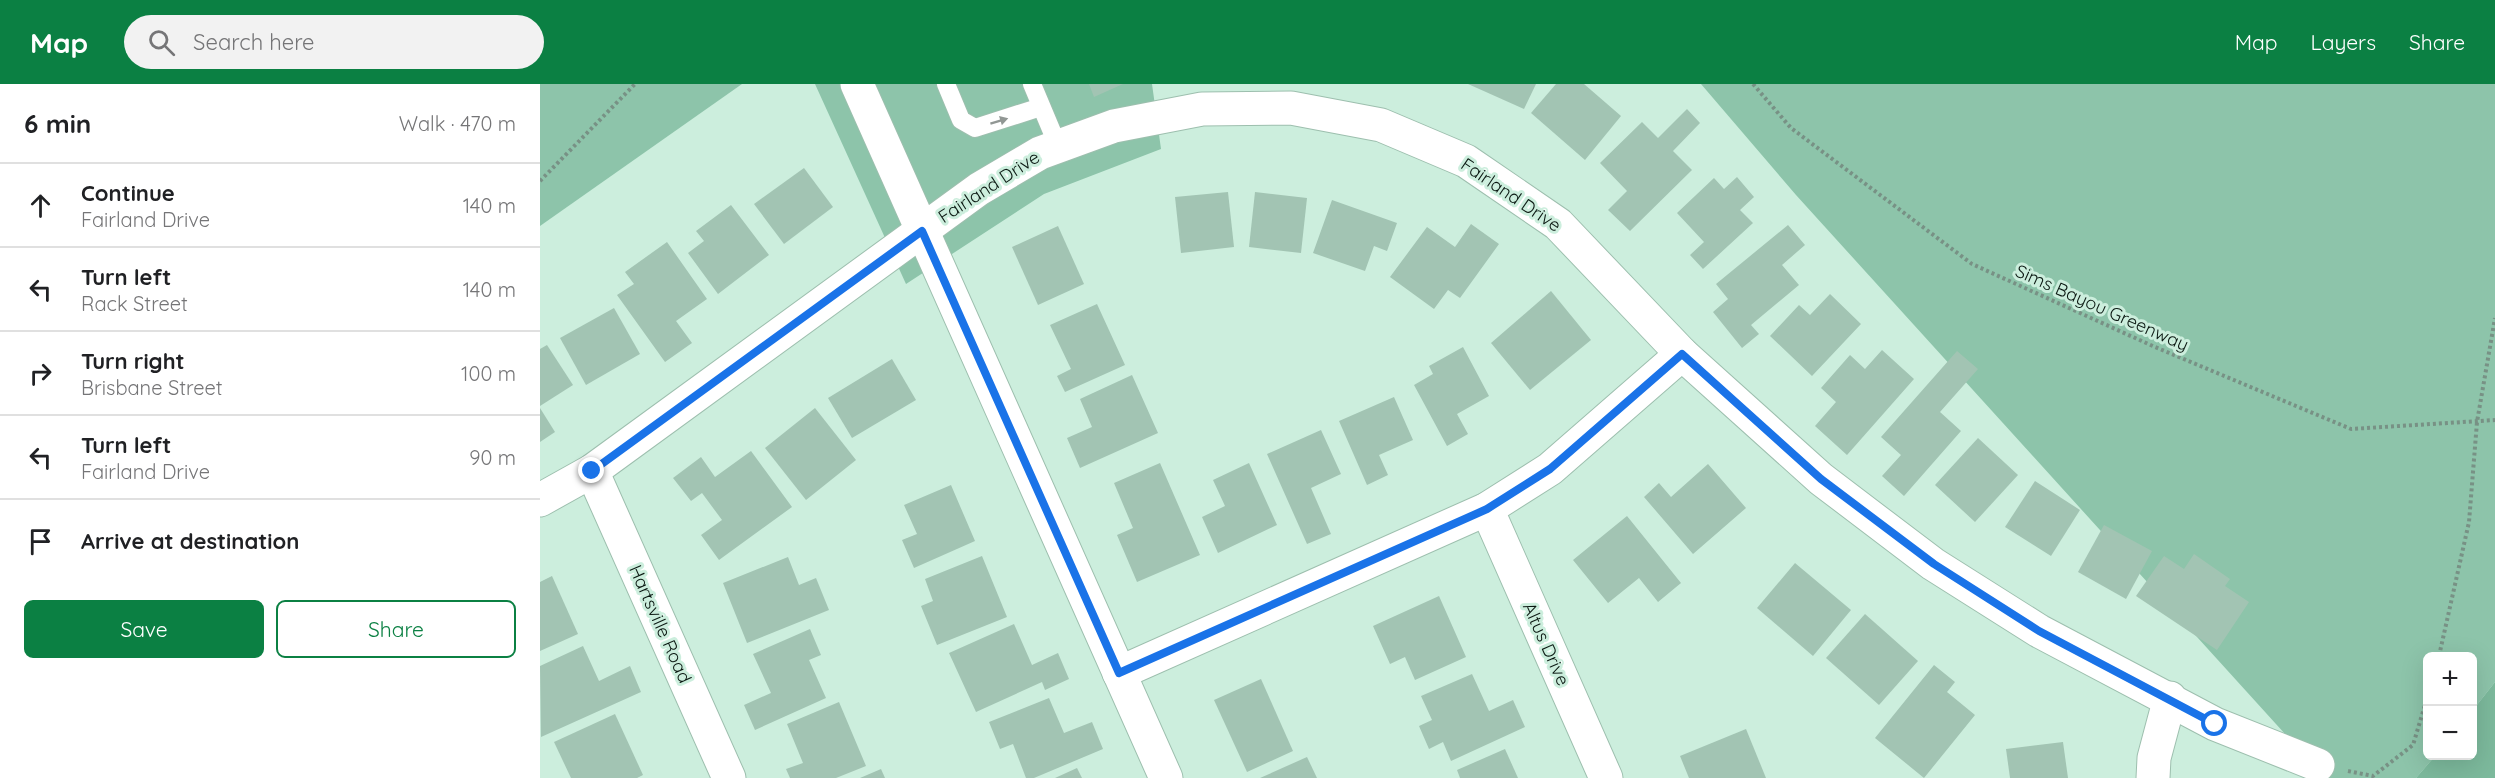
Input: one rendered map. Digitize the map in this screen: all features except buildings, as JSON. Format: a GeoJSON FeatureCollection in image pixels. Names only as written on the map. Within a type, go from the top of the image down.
{"type":"FeatureCollection","features":[{"type":"Feature","properties":{"kind":"street"},"geometry":{"type":"LineString","coordinates":[[857,84],[1166,778]]}},
{"type":"Feature","properties":{"kind":"street","name":"Fairland Drive"},"geometry":{"type":"LineString","coordinates":[[540,500],[592,471],[979,189],[1040,153],[1114,126],[1202,109],[1291,108],[1382,125],[1466,161],[1558,224],[1682,354],[1821,479],[1934,564],[2039,631],[2170,698],[2215,724],[2318,765]]}},
{"type":"Feature","properties":{"kind":"street"},"geometry":{"type":"LineString","coordinates":[[1119,673],[1487,509],[1550,469],[1682,354]]}},
{"type":"Feature","properties":{"kind":"street","name":"Hartsville Road"},"geometry":{"type":"LineString","coordinates":[[592,471],[729,778]]}},
{"type":"Feature","properties":{"kind":"street","name":"Altus Drive"},"geometry":{"type":"LineString","coordinates":[[1487,509],[1606,778]]}},
{"type":"Feature","properties":{"kind":"street"},"geometry":{"type":"LineString","coordinates":[[2153,778],[2154,758],[2170,698]]}},
{"type":"Feature","properties":{"kind":"lane"},"geometry":{"type":"LineString","coordinates":[[946,84],[961,120],[975,128],[1041,107]]}},
{"type":"Feature","properties":{"kind":"lane"},"geometry":{"type":"LineString","coordinates":[[1032,84],[1058,146]]}},
{"type":"Feature","properties":{"kind":"path"},"geometry":{"type":"LineString","coordinates":[[540,181],[635,84]]}},
{"type":"Feature","properties":{"kind":"path","name":"Sims Bayou Greenway"},"geometry":{"type":"LineString","coordinates":[[1753,84],[1791,128],[1972,264],[2155,347],[2351,429],[2495,420]]}},
{"type":"Feature","properties":{"kind":"path"},"geometry":{"type":"LineString","coordinates":[[2440,652],[2469,522],[2477,422],[2495,318]]}},
{"type":"Feature","properties":{"kind":"path"},"geometry":{"type":"LineString","coordinates":[[2318,765],[2373,776],[2413,745],[2424,706]]}},
{"type":"Feature","properties":{"kind":"green space"},"geometry":{"type":"Polygon","coordinates":[[[540,84],[742,84],[540,226],[540,84]]]}},
{"type":"Feature","properties":{"kind":"green space"},"geometry":{"type":"Polygon","coordinates":[[[815,84],[1152,84],[1161,149],[1044,194],[906,284],[815,84]]]}},
{"type":"Feature","properties":{"kind":"green space"},"geometry":{"type":"Polygon","coordinates":[[[1701,84],[2495,84],[2495,682],[2477,705],[2477,652],[2423,652],[2423,760],[2432,760],[2416,778],[2325,778],[1796,195],[1701,84]]]}},
{"type":"Feature","properties":{"kind":"green space"},"geometry":{"type":"Polygon","coordinates":[[[2495,682],[2495,778],[2416,778],[2432,760],[2477,760],[2477,705],[2495,682]]]}},
{"type":"Feature","properties":{"kind":"route"},"geometry":{"type":"LineString","coordinates":[[592,471],[922,231],[1119,673],[1487,509],[1550,469],[1682,354],[1821,479],[1934,564],[2039,631],[2170,698],[2215,724]]}}]}
